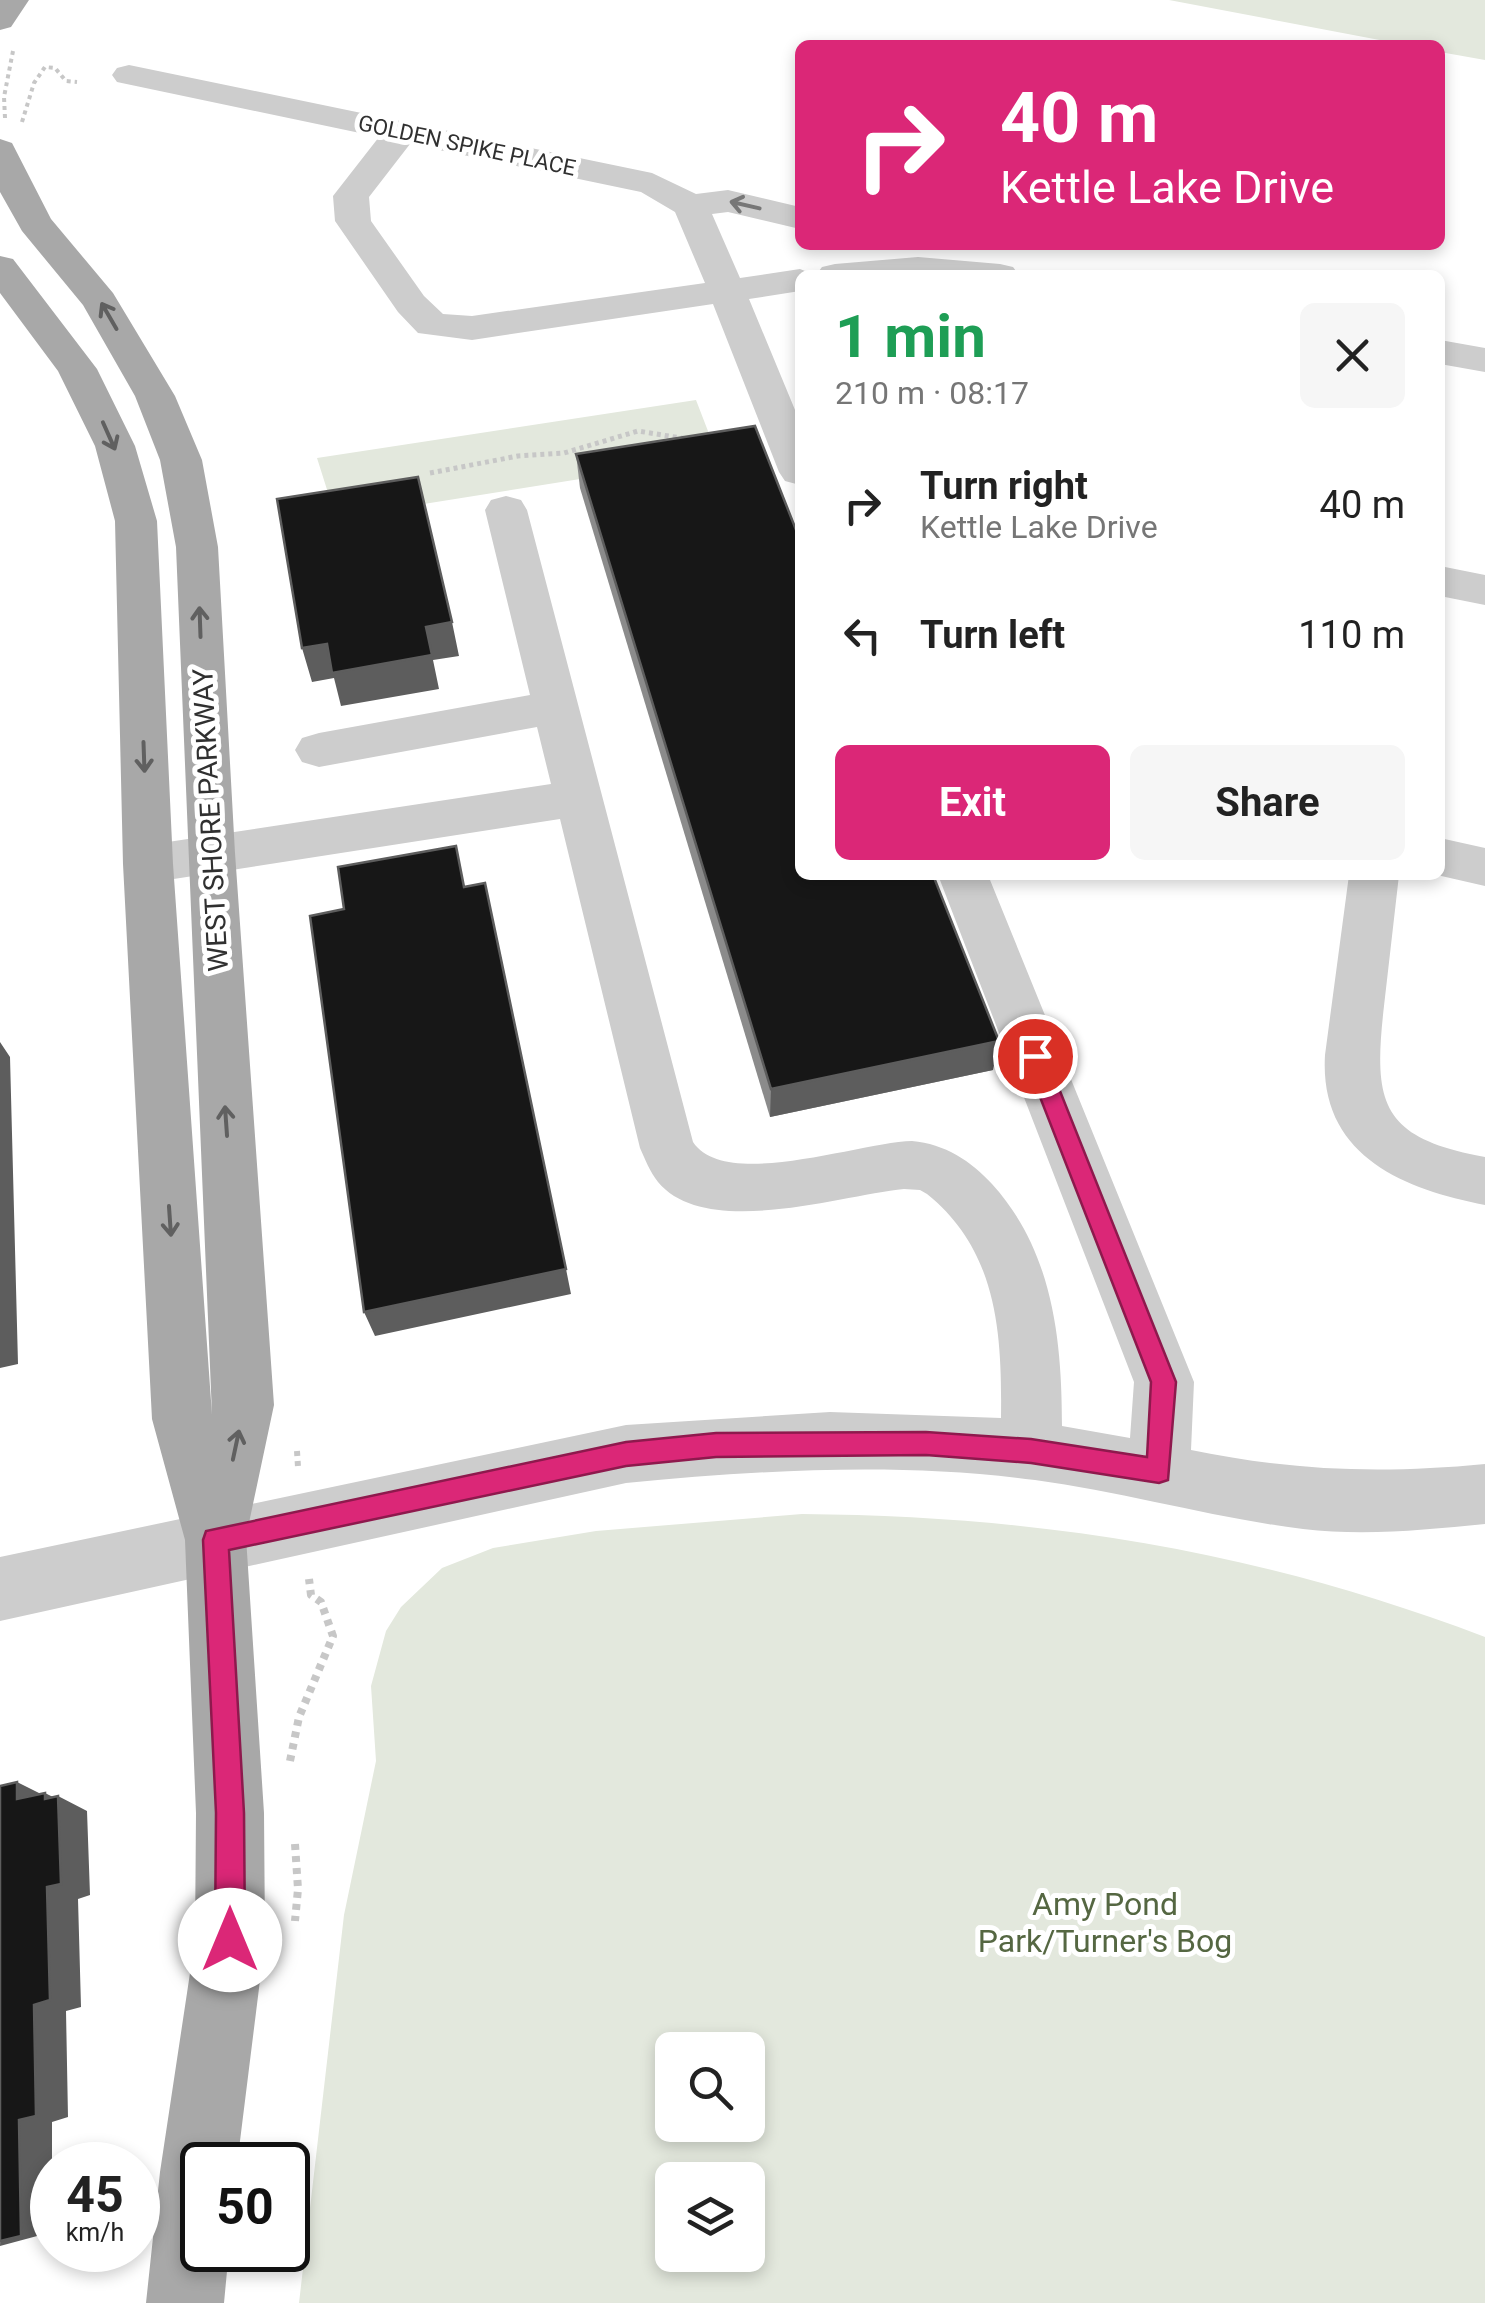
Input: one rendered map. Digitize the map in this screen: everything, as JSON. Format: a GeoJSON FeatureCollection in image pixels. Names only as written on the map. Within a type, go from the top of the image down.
{"type":"FeatureCollection","features":[{"type":"Feature","properties":{"kind":"main road"},"geometry":{"type":"LineString","coordinates":[[8,32],[13,0]]}},
{"type":"Feature","properties":{"kind":"main road","name":"WEST SHORE PARKWAY"},"geometry":{"type":"LineString","coordinates":[[8,136],[12,208],[35,223],[100,301],[155,396],[180,460],[196,547],[210,853],[244,1405],[216,1540]]}},
{"type":"Feature","properties":{"kind":"main road","name":"WEST SHORE PARKWAY"},"geometry":{"type":"LineString","coordinates":[[0,267],[77,370],[114,446],[136,520],[148,864],[182,1419],[216,1540],[230,1813],[230,1940],[198,2172],[186,2303]]}},
{"type":"Feature","properties":{"kind":"street","name":"GOLDEN SPIKE PLACE"},"geometry":{"type":"LineString","coordinates":[[129,75],[652,184],[690,206]]}},
{"type":"Feature","properties":{"kind":"street"},"geometry":{"type":"LineString","coordinates":[[402,131],[352,196],[353,220],[410,304],[432,325],[472,328],[795,281]]}},
{"type":"Feature","properties":{"kind":"street"},"geometry":{"type":"LineString","coordinates":[[795,217],[728,201],[690,206],[795,460]]}},
{"type":"Feature","properties":{"kind":"street"},"geometry":{"type":"LineString","coordinates":[[849,270],[887,256],[970,270]]}},
{"type":"Feature","properties":{"kind":"street"},"geometry":{"type":"LineString","coordinates":[[1445,353],[1485,360]]}},
{"type":"Feature","properties":{"kind":"street"},"geometry":{"type":"LineString","coordinates":[[506,510],[668,1148],[681,1170],[710,1184],[746,1187],[896,1166],[926,1166],[949,1178],[985,1212],[1021,1288],[1032,1339],[1031,1451]]}},
{"type":"Feature","properties":{"kind":"street"},"geometry":{"type":"LineString","coordinates":[[1445,581],[1485,590]]}},
{"type":"Feature","properties":{"kind":"street"},"geometry":{"type":"LineString","coordinates":[[319,750],[555,707]]}},
{"type":"Feature","properties":{"kind":"street"},"geometry":{"type":"LineString","coordinates":[[148,864],[579,798]]}},
{"type":"Feature","properties":{"kind":"street"},"geometry":{"type":"LineString","coordinates":[[1445,858],[1485,867]]}},
{"type":"Feature","properties":{"kind":"street"},"geometry":{"type":"LineString","coordinates":[[965,880],[1164,1382],[1159,1471]]}},
{"type":"Feature","properties":{"kind":"street"},"geometry":{"type":"LineString","coordinates":[[1373,880],[1353,1049],[1351,1081],[1359,1110],[1374,1132],[1396,1152],[1428,1170],[1485,1181]]}},
{"type":"Feature","properties":{"kind":"street"},"geometry":{"type":"LineString","coordinates":[[0,1589],[626,1454],[809,1442],[1031,1451],[1306,1499],[1377,1502],[1485,1494]]}},
{"type":"Feature","properties":{"kind":"path"},"geometry":{"type":"LineString","coordinates":[[8,32],[8,136]]}},
{"type":"Feature","properties":{"kind":"path"},"geometry":{"type":"LineString","coordinates":[[8,136],[45,67],[55,68],[66,81],[76,82]]}},
{"type":"Feature","properties":{"kind":"path"},"geometry":{"type":"LineString","coordinates":[[430,474],[518,456],[564,453],[638,431],[696,440]]}},
{"type":"Feature","properties":{"kind":"green space"},"geometry":{"type":"Polygon","coordinates":[[[1169,0],[1485,0],[1485,60],[1445,53],[1445,40],[1380,40],[1169,0]]]}},
{"type":"Feature","properties":{"kind":"green space"},"geometry":{"type":"Polygon","coordinates":[[[696,400],[718,457],[336,518],[317,458],[696,400]]]}},
{"type":"Feature","properties":{"kind":"green space","name":"Amy Pond Park/Turner's Bog"},"geometry":{"type":"Polygon","coordinates":[[[802,1514],[979,1522],[1065,1531],[1233,1561],[1400,1607],[1485,1637],[1485,2303],[299,2303],[303,2272],[310,2272],[310,2208],[344,1915],[376,1761],[371,1686],[386,1631],[401,1607],[442,1568],[493,1548],[596,1531],[802,1514]]]}},
{"type":"Feature","properties":{"kind":"building"},"geometry":{"type":"Polygon","coordinates":[[[755,426],[795,527],[795,880],[935,880],[999,1041],[771,1089],[576,454],[755,426]]]}},
{"type":"Feature","properties":{"kind":"building"},"geometry":{"type":"Polygon","coordinates":[[[418,477],[452,622],[426,627],[432,655],[332,673],[327,644],[302,648],[277,499],[418,477]]]}},
{"type":"Feature","properties":{"kind":"building"},"geometry":{"type":"Polygon","coordinates":[[[456,846],[464,887],[485,883],[566,1269],[364,1312],[310,916],[344,909],[338,867],[456,846]]]}},
{"type":"Feature","properties":{"kind":"building"},"geometry":{"type":"Polygon","coordinates":[[[17,1782],[17,1799],[45,1793],[45,1799],[58,1796],[61,1884],[47,1887],[50,2000],[34,2005],[36,2116],[19,2120],[21,2236],[0,2241],[0,1786],[17,1782]]]}},
{"type":"Feature","properties":{"kind":"route"},"geometry":{"type":"LineString","coordinates":[[230,1940],[230,1813],[216,1540],[626,1454],[716,1445],[926,1444],[1031,1451],[1159,1471],[1164,1382],[1035,1056]]}}]}
